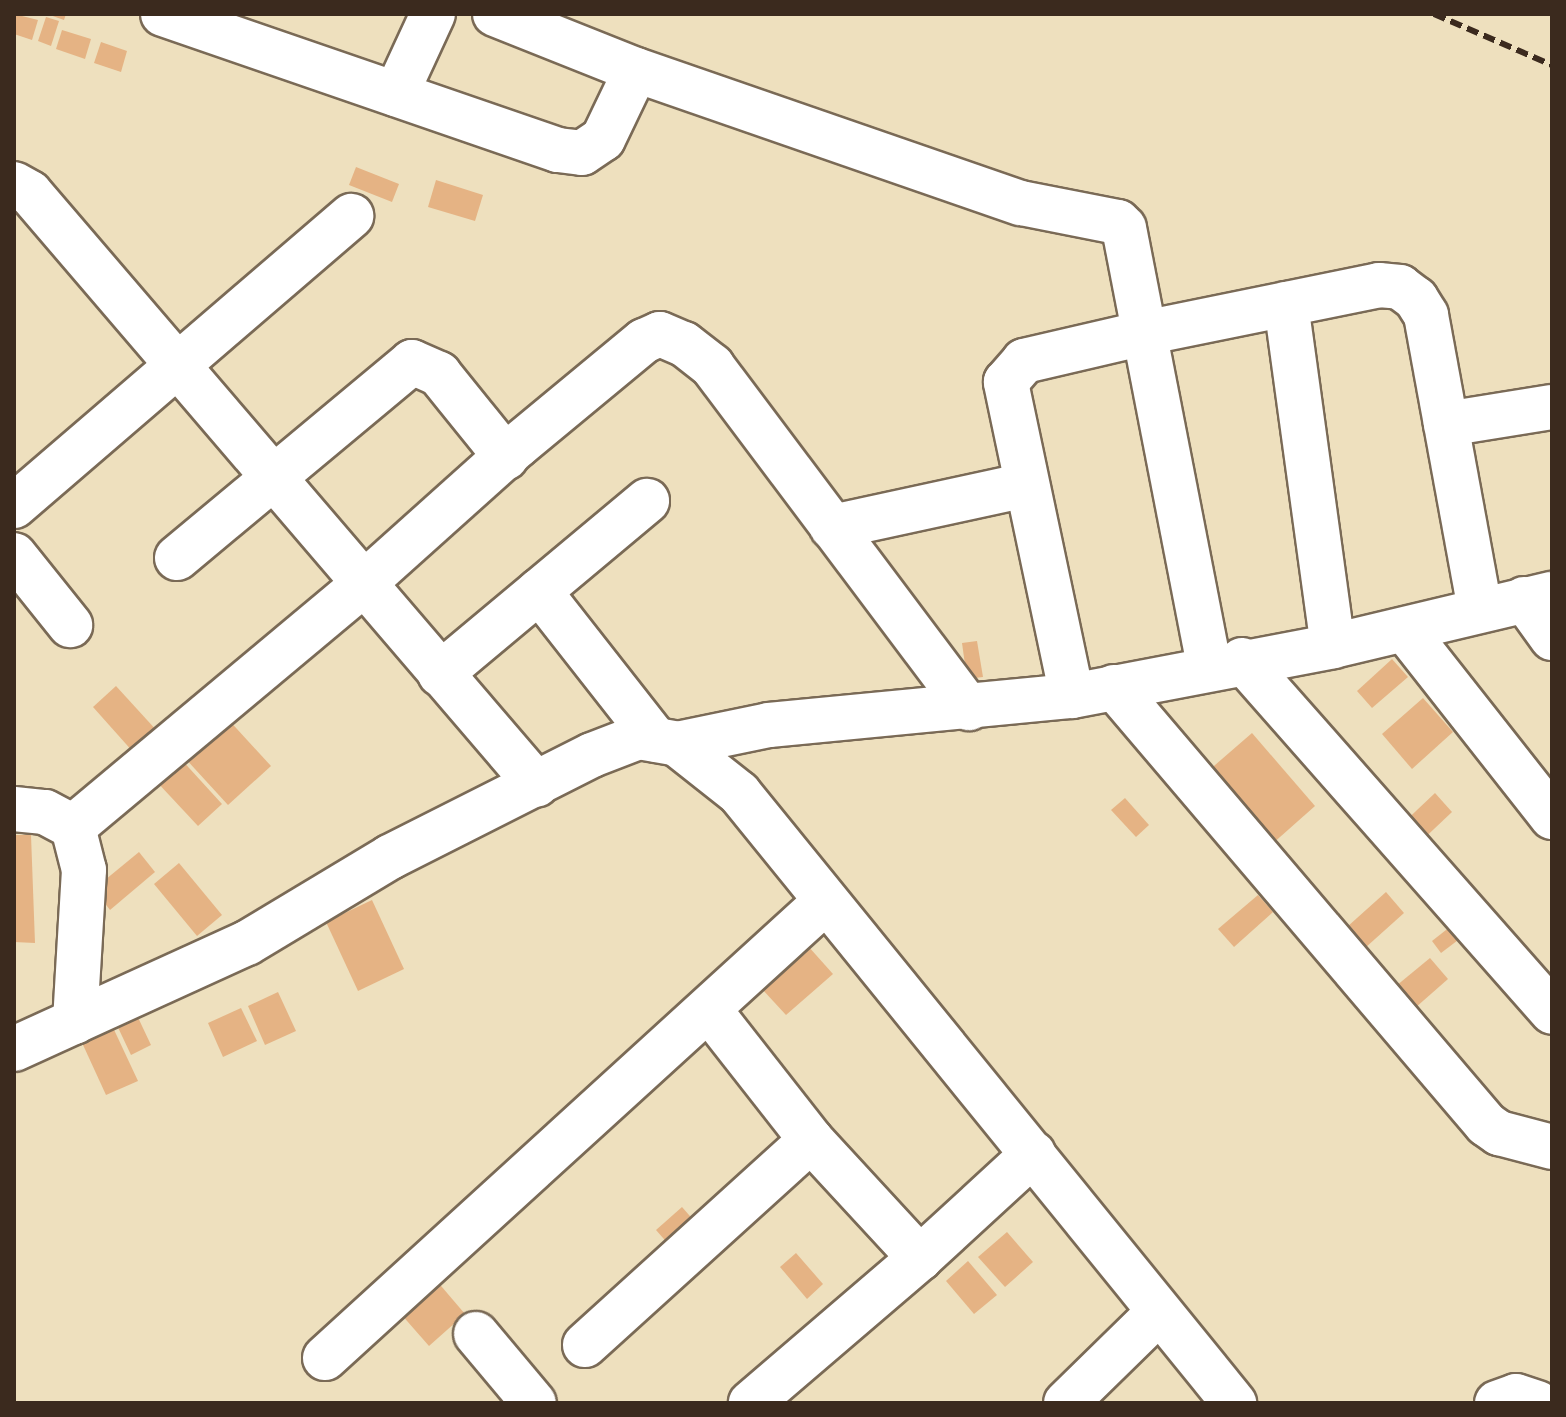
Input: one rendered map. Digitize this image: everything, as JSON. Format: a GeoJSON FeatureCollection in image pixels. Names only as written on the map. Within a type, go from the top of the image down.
{"type":"FeatureCollection","features":[{"type":"Feature","properties":{"kind":"street"},"geometry":{"type":"LineString","coordinates":[[163,14],[558,150],[582,153],[603,139],[636,70]]}},
{"type":"Feature","properties":{"kind":"street"},"geometry":{"type":"LineString","coordinates":[[396,94],[433,14]]}},
{"type":"Feature","properties":{"kind":"street"},"geometry":{"type":"LineString","coordinates":[[495,14],[636,70],[1021,203],[1118,222],[1226,664],[1552,1012]]}},
{"type":"Feature","properties":{"kind":"street"},"geometry":{"type":"LineString","coordinates":[[14,184],[30,193],[276,478],[362,585],[537,785]]}},
{"type":"Feature","properties":{"kind":"street"},"geometry":{"type":"LineString","coordinates":[[14,506],[351,216]]}},
{"type":"Feature","properties":{"kind":"street"},"geometry":{"type":"LineString","coordinates":[[1072,696],[1006,382],[1014,368],[1024,361],[1144,333],[1379,285],[1400,287],[1416,299],[1426,315],[1480,608]]}},
{"type":"Feature","properties":{"kind":"street"},"geometry":{"type":"LineString","coordinates":[[1286,304],[1333,646]]}},
{"type":"Feature","properties":{"kind":"street"},"geometry":{"type":"LineString","coordinates":[[73,827],[362,585],[506,457],[644,341],[660,334],[684,344],[712,366],[969,708]]}},
{"type":"Feature","properties":{"kind":"street"},"geometry":{"type":"LineString","coordinates":[[177,558],[412,362],[439,374],[506,457]]}},
{"type":"Feature","properties":{"kind":"street"},"geometry":{"type":"LineString","coordinates":[[1446,424],[1552,407]]}},
{"type":"Feature","properties":{"kind":"street"},"geometry":{"type":"LineString","coordinates":[[832,527],[1027,485]]}},
{"type":"Feature","properties":{"kind":"street"},"geometry":{"type":"LineString","coordinates":[[440,674],[647,501]]}},
{"type":"Feature","properties":{"kind":"street"},"geometry":{"type":"LineString","coordinates":[[14,555],[70,625]]}},
{"type":"Feature","properties":{"kind":"street"},"geometry":{"type":"LineString","coordinates":[[539,591],[667,742],[739,793],[824,903],[1033,1154],[1158,1313],[1234,1403]]}},
{"type":"Feature","properties":{"kind":"street"},"geometry":{"type":"LineString","coordinates":[[14,1049],[247,943],[390,857],[639,737],[667,742],[769,725],[1072,696],[1226,664],[1333,646],[1405,630],[1480,608],[1538,597],[1552,638]]}},
{"type":"Feature","properties":{"kind":"street"},"geometry":{"type":"LineString","coordinates":[[1405,630],[1552,817]]}},
{"type":"Feature","properties":{"kind":"street"},"geometry":{"type":"LineString","coordinates":[[1114,687],[1486,1124],[1509,1137],[1552,1147]]}},
{"type":"Feature","properties":{"kind":"street"},"geometry":{"type":"LineString","coordinates":[[14,809],[45,812],[73,827],[84,870],[75,1022]]}},
{"type":"Feature","properties":{"kind":"street"},"geometry":{"type":"LineString","coordinates":[[325,1358],[710,1011],[824,903]]}},
{"type":"Feature","properties":{"kind":"street"},"geometry":{"type":"LineString","coordinates":[[710,1011],[811,1140],[920,1258]]}},
{"type":"Feature","properties":{"kind":"street"},"geometry":{"type":"LineString","coordinates":[[585,1345],[811,1140]]}},
{"type":"Feature","properties":{"kind":"street"},"geometry":{"type":"LineString","coordinates":[[751,1403],[920,1258],[1033,1154]]}},
{"type":"Feature","properties":{"kind":"street"},"geometry":{"type":"LineString","coordinates":[[1066,1403],[1158,1313]]}},
{"type":"Feature","properties":{"kind":"street"},"geometry":{"type":"LineString","coordinates":[[476,1334],[534,1403]]}},
{"type":"Feature","properties":{"kind":"street"},"geometry":{"type":"LineString","coordinates":[[1497,1403],[1516,1396],[1538,1403]]}},
{"type":"Feature","properties":{"kind":"building"},"geometry":{"type":"Polygon","coordinates":[[[14,14],[38,20],[32,40],[14,34],[14,14]]]}},
{"type":"Feature","properties":{"kind":"building"},"geometry":{"type":"Polygon","coordinates":[[[47,14],[66,14],[64,20],[47,14]]]}},
{"type":"Feature","properties":{"kind":"building"},"geometry":{"type":"Polygon","coordinates":[[[46,17],[59,21],[51,46],[38,41],[46,17]]]}},
{"type":"Feature","properties":{"kind":"building"},"geometry":{"type":"Polygon","coordinates":[[[62,30],[91,39],[85,59],[56,49],[62,30]]]}},
{"type":"Feature","properties":{"kind":"building"},"geometry":{"type":"Polygon","coordinates":[[[101,42],[127,51],[121,72],[94,63],[101,42]]]}},
{"type":"Feature","properties":{"kind":"building"},"geometry":{"type":"Polygon","coordinates":[[[356,167],[399,184],[392,202],[349,185],[356,167]]]}},
{"type":"Feature","properties":{"kind":"building"},"geometry":{"type":"Polygon","coordinates":[[[436,180],[483,195],[475,221],[428,207],[436,180]]]}},
{"type":"Feature","properties":{"kind":"building"},"geometry":{"type":"Polygon","coordinates":[[[977,641],[983,677],[967,679],[962,643],[977,641]]]}},
{"type":"Feature","properties":{"kind":"building"},"geometry":{"type":"Polygon","coordinates":[[[1392,659],[1408,677],[1372,708],[1357,691],[1392,659]]]}},
{"type":"Feature","properties":{"kind":"building"},"geometry":{"type":"Polygon","coordinates":[[[116,686],[158,732],[134,753],[93,707],[116,686]]]}},
{"type":"Feature","properties":{"kind":"building"},"geometry":{"type":"Polygon","coordinates":[[[1423,698],[1453,732],[1412,769],[1382,734],[1423,698]]]}},
{"type":"Feature","properties":{"kind":"building"},"geometry":{"type":"Polygon","coordinates":[[[226,717],[271,766],[228,805],[184,757],[226,717]]]}},
{"type":"Feature","properties":{"kind":"building"},"geometry":{"type":"Polygon","coordinates":[[[1252,733],[1315,806],[1271,845],[1207,772],[1252,733]]]}},
{"type":"Feature","properties":{"kind":"building"},"geometry":{"type":"Polygon","coordinates":[[[180,758],[222,804],[198,826],[156,781],[180,758]]]}},
{"type":"Feature","properties":{"kind":"building"},"geometry":{"type":"Polygon","coordinates":[[[1435,793],[1452,812],[1416,846],[1398,828],[1435,793]]]}},
{"type":"Feature","properties":{"kind":"building"},"geometry":{"type":"Polygon","coordinates":[[[1125,798],[1149,825],[1136,837],[1111,810],[1125,798]]]}},
{"type":"Feature","properties":{"kind":"building"},"geometry":{"type":"Polygon","coordinates":[[[14,835],[31,835],[35,943],[14,942],[14,835]]]}},
{"type":"Feature","properties":{"kind":"building"},"geometry":{"type":"Polygon","coordinates":[[[139,852],[155,872],[110,910],[94,889],[139,852]]]}},
{"type":"Feature","properties":{"kind":"building"},"geometry":{"type":"Polygon","coordinates":[[[179,863],[222,915],[197,936],[154,884],[179,863]]]}},
{"type":"Feature","properties":{"kind":"building"},"geometry":{"type":"Polygon","coordinates":[[[1386,892],[1404,913],[1365,948],[1347,927],[1386,892]]]}},
{"type":"Feature","properties":{"kind":"building"},"geometry":{"type":"Polygon","coordinates":[[[1258,895],[1273,912],[1234,947],[1218,929],[1258,895]]]}},
{"type":"Feature","properties":{"kind":"building"},"geometry":{"type":"Polygon","coordinates":[[[372,900],[404,969],[358,991],[326,922],[372,900]]]}},
{"type":"Feature","properties":{"kind":"building"},"geometry":{"type":"Polygon","coordinates":[[[1460,919],[1470,931],[1441,953],[1432,941],[1460,919]]]}},
{"type":"Feature","properties":{"kind":"building"},"geometry":{"type":"Polygon","coordinates":[[[808,946],[833,974],[786,1015],[761,988],[808,946]]]}},
{"type":"Feature","properties":{"kind":"building"},"geometry":{"type":"Polygon","coordinates":[[[1430,958],[1448,979],[1415,1008],[1396,986],[1430,958]]]}},
{"type":"Feature","properties":{"kind":"building"},"geometry":{"type":"Polygon","coordinates":[[[278,992],[296,1031],[265,1045],[248,1006],[278,992]]]}},
{"type":"Feature","properties":{"kind":"building"},"geometry":{"type":"Polygon","coordinates":[[[241,1008],[257,1041],[223,1057],[208,1023],[241,1008]]]}},
{"type":"Feature","properties":{"kind":"building"},"geometry":{"type":"Polygon","coordinates":[[[134,1009],[151,1045],[131,1055],[114,1019],[134,1009]]]}},
{"type":"Feature","properties":{"kind":"building"},"geometry":{"type":"Polygon","coordinates":[[[109,1019],[138,1081],[106,1095],[78,1034],[109,1019]]]}},
{"type":"Feature","properties":{"kind":"building"},"geometry":{"type":"Polygon","coordinates":[[[682,1207],[696,1223],[670,1246],[656,1230],[682,1207]]]}},
{"type":"Feature","properties":{"kind":"building"},"geometry":{"type":"Polygon","coordinates":[[[1007,1232],[1033,1262],[1005,1287],[978,1257],[1007,1232]]]}},
{"type":"Feature","properties":{"kind":"building"},"geometry":{"type":"Polygon","coordinates":[[[796,1253],[823,1284],[807,1299],[780,1267],[796,1253]]]}},
{"type":"Feature","properties":{"kind":"building"},"geometry":{"type":"Polygon","coordinates":[[[968,1261],[997,1295],[974,1314],[946,1281],[968,1261]]]}},
{"type":"Feature","properties":{"kind":"building"},"geometry":{"type":"Polygon","coordinates":[[[430,1273],[465,1314],[429,1346],[393,1305],[430,1273]]]}},
{"type":"Feature","properties":{"kind":"railway"},"geometry":{"type":"LineString","coordinates":[[1434,14],[1552,65]]}}]}
